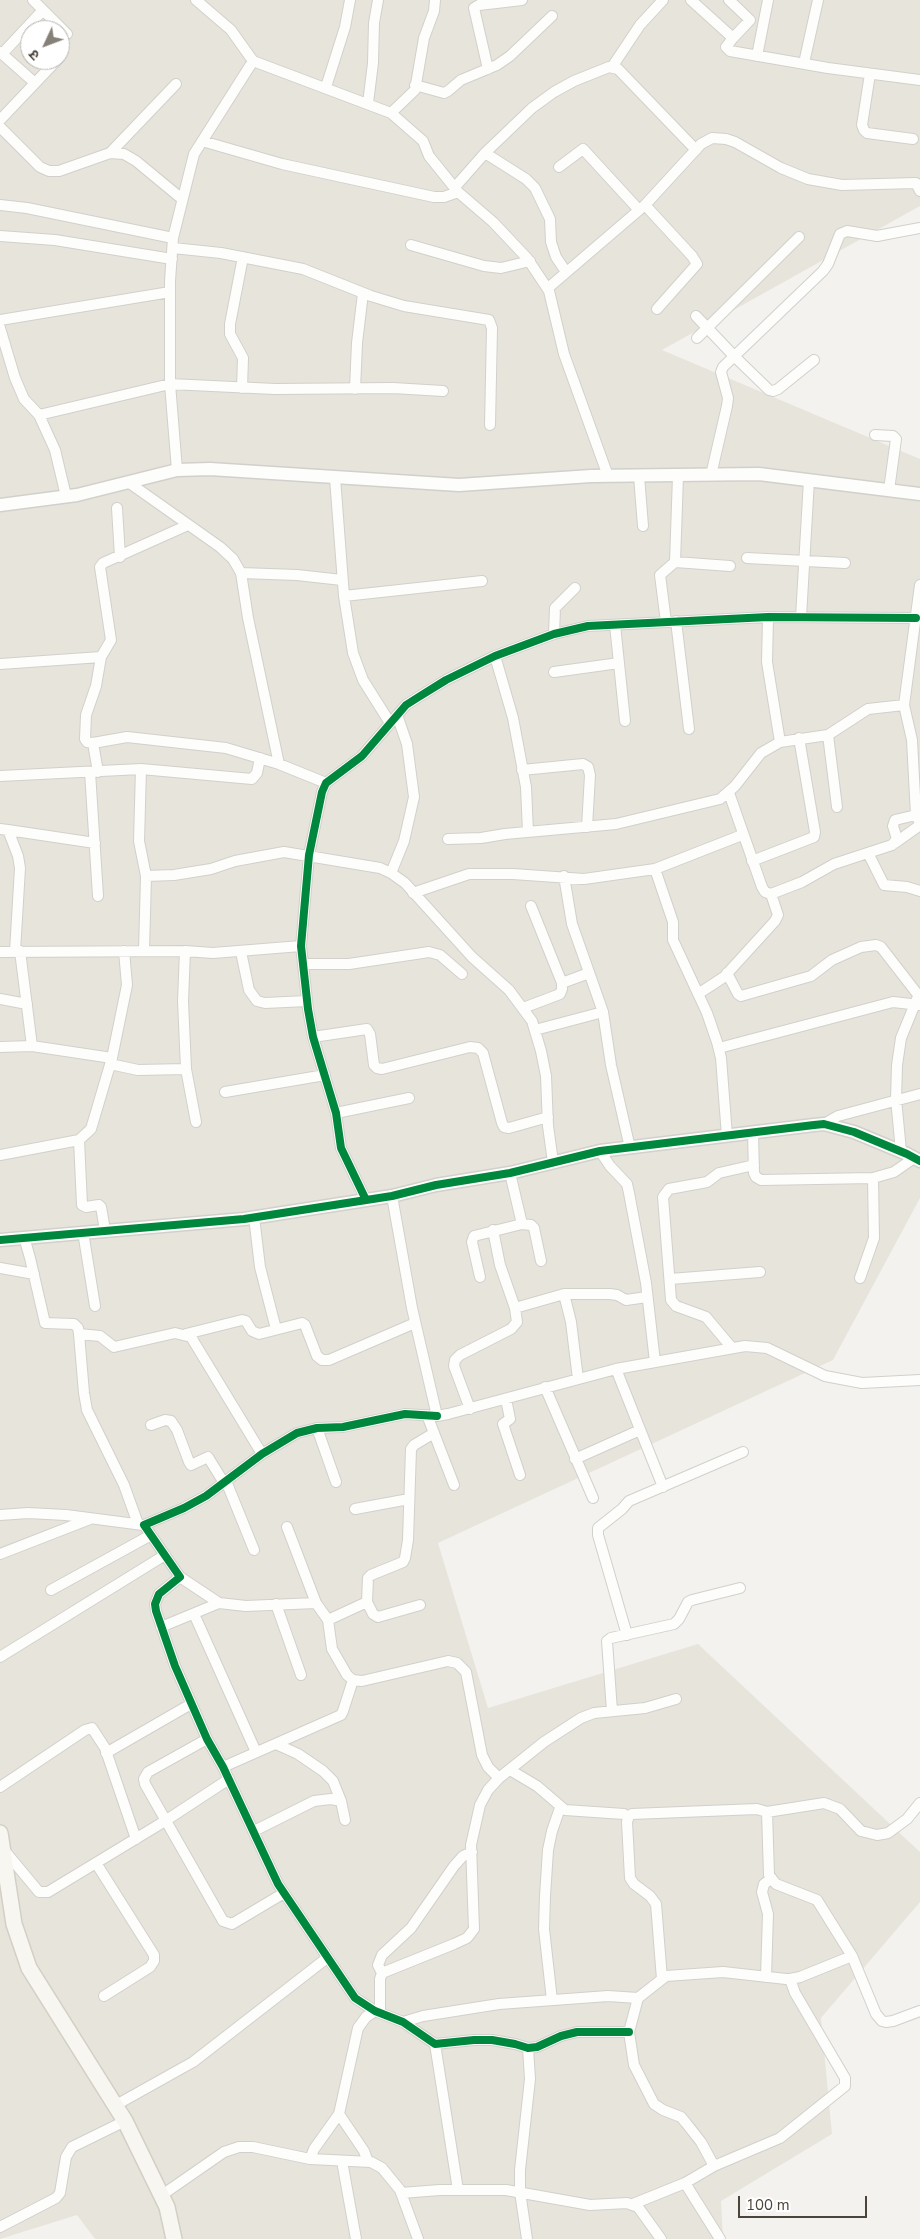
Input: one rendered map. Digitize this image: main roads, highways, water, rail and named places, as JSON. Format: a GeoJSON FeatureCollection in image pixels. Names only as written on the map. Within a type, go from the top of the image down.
{"type":"FeatureCollection","features":[{"type":"Feature","properties":{"kind":"main road"},"geometry":{"type":"LineString","coordinates":[[0,1833],[4,1850],[5,1908],[29,1968],[125,2121],[162,2195],[172,2221],[174,2239]]}}]}
